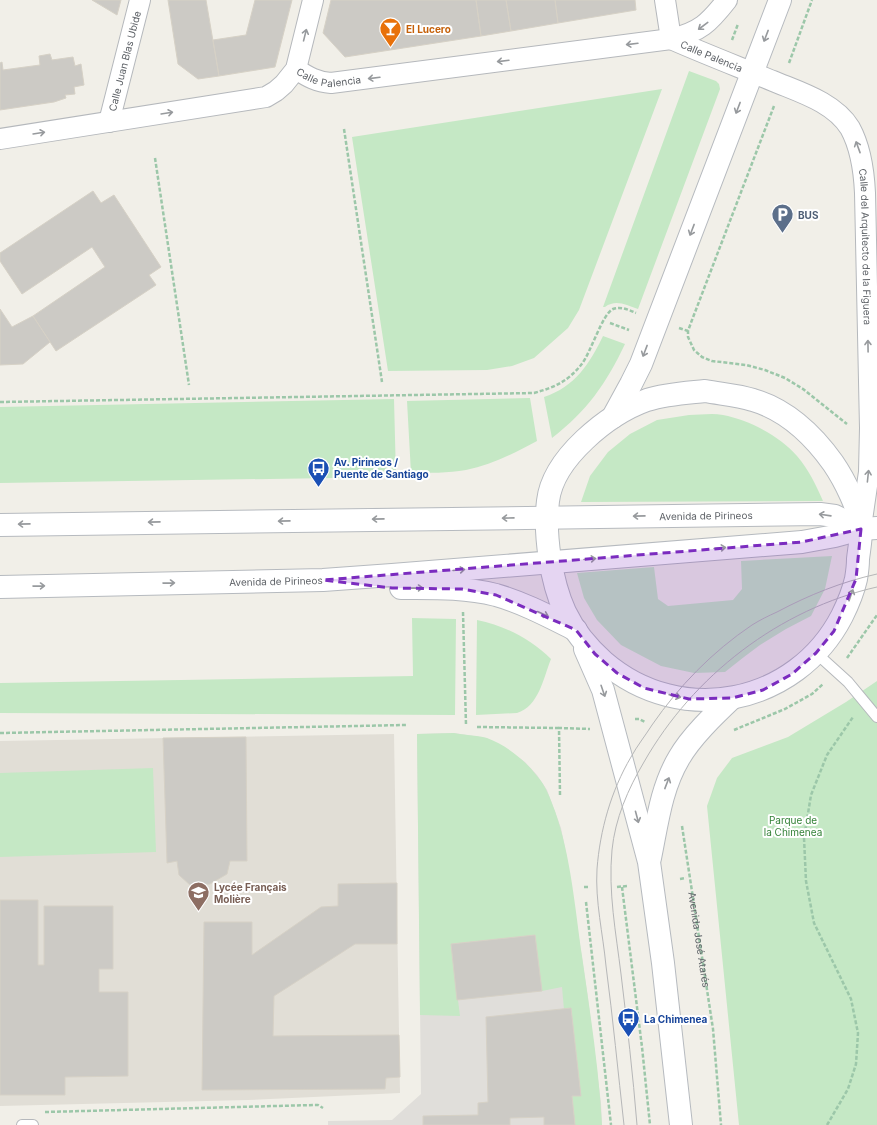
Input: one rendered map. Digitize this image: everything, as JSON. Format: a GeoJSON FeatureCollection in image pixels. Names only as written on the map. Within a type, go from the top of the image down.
{"type":"FeatureCollection","features":[{"type":"Feature","properties":{"kind":"main road"},"geometry":{"type":"LineString","coordinates":[[613,417],[641,364],[780,0]]}},
{"type":"Feature","properties":{"kind":"main road"},"geometry":{"type":"LineString","coordinates":[[705,391],[754,400],[781,411],[803,429],[822,448],[842,476],[855,505],[869,529],[848,605],[834,631],[816,653],[792,674],[763,690],[732,698],[702,701],[673,696],[644,688],[617,673],[595,654],[576,630],[566,614],[560,598],[551,562],[548,542],[548,500],[553,481],[565,461],[583,441],[613,417],[629,407],[668,395],[705,391]]}},
{"type":"Feature","properties":{"kind":"main road","name":"Avenida de Pirineos"},"geometry":{"type":"LineString","coordinates":[[0,525],[820,514],[835,516],[869,529]]}},
{"type":"Feature","properties":{"kind":"main road","name":"Avenida de Pirineos"},"geometry":{"type":"LineString","coordinates":[[0,587],[323,580],[802,542],[869,529]]}},
{"type":"Feature","properties":{"kind":"main road"},"geometry":{"type":"LineString","coordinates":[[323,580],[384,588],[462,589],[496,595],[529,608],[576,630],[602,690],[650,862],[681,1125]]}},
{"type":"Feature","properties":{"kind":"main road"},"geometry":{"type":"LineString","coordinates":[[650,862],[665,789],[679,757],[714,715],[732,698]]}},
{"type":"Feature","properties":{"kind":"street","name":"Calle Juan Blas Ubide"},"geometry":{"type":"LineString","coordinates":[[109,122],[140,0]]}},
{"type":"Feature","properties":{"kind":"street"},"geometry":{"type":"LineString","coordinates":[[296,69],[314,0]]}},
{"type":"Feature","properties":{"kind":"street"},"geometry":{"type":"LineString","coordinates":[[665,0],[671,39]]}},
{"type":"Feature","properties":{"kind":"street","name":"Calle Palencia"},"geometry":{"type":"LineString","coordinates":[[0,139],[266,97],[284,84],[296,69],[321,83],[331,83],[671,39],[686,35],[704,26],[727,0]]}},
{"type":"Feature","properties":{"kind":"street","name":"Calle Palencia"},"geometry":{"type":"LineString","coordinates":[[671,39],[752,72]]}},
{"type":"Feature","properties":{"kind":"street","name":"Calle del Arquitecto de la Figuera"},"geometry":{"type":"LineString","coordinates":[[752,72],[821,102],[842,118],[850,128],[861,156],[865,193],[870,428],[869,529]]}},
{"type":"Feature","properties":{"kind":"lane"},"geometry":{"type":"LineString","coordinates":[[816,653],[848,682],[877,717]]}},
{"type":"Feature","properties":{"kind":"lane"},"geometry":{"type":"LineString","coordinates":[[22,1125],[33,1125]]}},
{"type":"Feature","properties":{"kind":"path"},"geometry":{"type":"LineString","coordinates":[[812,0],[692,320],[688,331],[688,337],[694,350],[702,357],[712,361],[764,370],[785,378],[803,389],[846,424]]}},
{"type":"Feature","properties":{"kind":"path"},"geometry":{"type":"LineString","coordinates":[[730,46],[739,21]]}},
{"type":"Feature","properties":{"kind":"path"},"geometry":{"type":"LineString","coordinates":[[344,129],[382,382]]}},
{"type":"Feature","properties":{"kind":"path"},"geometry":{"type":"LineString","coordinates":[[155,158],[189,385]]}},
{"type":"Feature","properties":{"kind":"path"},"geometry":{"type":"LineString","coordinates":[[0,402],[534,393],[554,388],[567,379],[582,364],[592,346],[606,314],[612,309],[619,308],[640,315]]}},
{"type":"Feature","properties":{"kind":"path"},"geometry":{"type":"LineString","coordinates":[[610,323],[634,332]]}},
{"type":"Feature","properties":{"kind":"path"},"geometry":{"type":"LineString","coordinates":[[463,609],[466,725]]}},
{"type":"Feature","properties":{"kind":"path"},"geometry":{"type":"LineString","coordinates":[[846,660],[877,615]]}},
{"type":"Feature","properties":{"kind":"path"},"geometry":{"type":"LineString","coordinates":[[730,733],[745,725],[785,709],[812,694],[825,682]]}},
{"type":"Feature","properties":{"kind":"path"},"geometry":{"type":"LineString","coordinates":[[827,1125],[848,1089],[856,1064],[858,1033],[851,1000],[814,923],[806,881],[804,838],[811,795],[827,755],[849,721],[865,702]]}},
{"type":"Feature","properties":{"kind":"path"},"geometry":{"type":"LineString","coordinates":[[633,719],[639,719],[645,722]]}},
{"type":"Feature","properties":{"kind":"path"},"geometry":{"type":"LineString","coordinates":[[0,733],[406,725]]}},
{"type":"Feature","properties":{"kind":"path"},"geometry":{"type":"LineString","coordinates":[[477,727],[595,730]]}},
{"type":"Feature","properties":{"kind":"path"},"geometry":{"type":"LineString","coordinates":[[559,728],[560,795]]}},
{"type":"Feature","properties":{"kind":"path","name":"Avenida José Atarés"},"geometry":{"type":"LineString","coordinates":[[681,819],[713,1028],[721,1125]]}},
{"type":"Feature","properties":{"kind":"path"},"geometry":{"type":"LineString","coordinates":[[680,879],[686,878]]}},
{"type":"Feature","properties":{"kind":"path"},"geometry":{"type":"LineString","coordinates":[[617,887],[627,886]]}},
{"type":"Feature","properties":{"kind":"path"},"geometry":{"type":"LineString","coordinates":[[584,887],[590,887]]}},
{"type":"Feature","properties":{"kind":"path"},"geometry":{"type":"LineString","coordinates":[[622,887],[642,1046],[650,1125]]}},
{"type":"Feature","properties":{"kind":"path"},"geometry":{"type":"LineString","coordinates":[[586,902],[611,1125]]}},
{"type":"Feature","properties":{"kind":"path"},"geometry":{"type":"LineString","coordinates":[[37,1112],[314,1105],[318,1105],[323,1108]]}},
{"type":"Feature","properties":{"kind":"highlighted area"},"geometry":{"type":"Polygon","coordinates":[[[861,529],[856,579],[834,631],[816,653],[792,674],[763,690],[732,698],[689,699],[644,688],[617,673],[595,654],[576,630],[496,595],[462,589],[392,588],[323,580],[802,542],[861,529]]]}},
{"type":"Feature","properties":{"kind":"shaded area"},"geometry":{"type":"Polygon","coordinates":[[[454,733],[486,738],[504,747],[525,762],[537,775],[547,790],[561,828],[567,858],[588,998],[601,1103],[602,1125],[328,1125],[328,1121],[392,1120],[421,1094],[417,734],[454,733]]]}},
{"type":"Feature","properties":{"kind":"shaded area","name":"Lycée Français Molière"},"geometry":{"type":"Polygon","coordinates":[[[394,734],[400,1093],[248,1100],[0,1106],[0,741],[394,734]]]}},
{"type":"Feature","properties":{"kind":"green space"},"geometry":{"type":"Polygon","coordinates":[[[689,71],[716,81],[719,84],[720,89],[638,309],[625,304],[617,303],[603,307],[689,71]]]}},
{"type":"Feature","properties":{"kind":"green space"},"geometry":{"type":"Polygon","coordinates":[[[662,89],[579,310],[568,328],[534,358],[512,366],[487,370],[388,371],[352,137],[662,89]]]}},
{"type":"Feature","properties":{"kind":"green space"},"geometry":{"type":"Polygon","coordinates":[[[603,336],[625,344],[603,384],[594,396],[576,418],[552,438],[544,397],[555,393],[564,387],[580,373],[593,356],[603,336]]]}},
{"type":"Feature","properties":{"kind":"green space"},"geometry":{"type":"Polygon","coordinates":[[[530,398],[537,441],[503,458],[475,468],[452,472],[411,473],[407,401],[530,398]]]}},
{"type":"Feature","properties":{"kind":"green space"},"geometry":{"type":"Polygon","coordinates":[[[394,399],[396,477],[0,483],[0,407],[394,399]]]}},
{"type":"Feature","properties":{"kind":"green space"},"geometry":{"type":"Polygon","coordinates":[[[715,414],[733,417],[753,425],[773,436],[790,449],[801,461],[812,478],[823,501],[581,502],[590,476],[608,452],[630,434],[657,420],[689,415],[715,414]]]}},
{"type":"Feature","properties":{"kind":"green space"},"geometry":{"type":"Polygon","coordinates":[[[832,556],[825,589],[811,616],[760,645],[725,672],[694,673],[661,666],[621,645],[597,620],[584,598],[577,573],[654,567],[658,599],[668,606],[733,600],[742,589],[741,561],[832,556]]]}},
{"type":"Feature","properties":{"kind":"green space"},"geometry":{"type":"Polygon","coordinates":[[[412,618],[456,619],[455,715],[0,713],[0,683],[413,676],[412,618]]]}},
{"type":"Feature","properties":{"kind":"green space"},"geometry":{"type":"Polygon","coordinates":[[[477,620],[498,626],[517,634],[535,645],[551,659],[543,683],[535,698],[524,709],[517,713],[476,715],[477,620]]]}},
{"type":"Feature","properties":{"kind":"green space","name":"Parque de la Chimenea"},"geometry":{"type":"Polygon","coordinates":[[[877,681],[877,1125],[739,1125],[707,806],[717,778],[732,758],[788,737],[846,702],[877,681]]]}},
{"type":"Feature","properties":{"kind":"green space"},"geometry":{"type":"Polygon","coordinates":[[[454,733],[487,738],[501,745],[527,764],[548,792],[560,828],[569,864],[594,1040],[602,1125],[575,1125],[572,1096],[581,1095],[571,1009],[564,1010],[562,987],[542,991],[535,935],[451,944],[460,1016],[420,1015],[417,734],[454,733]]]}},
{"type":"Feature","properties":{"kind":"green space"},"geometry":{"type":"Polygon","coordinates":[[[153,768],[156,852],[0,857],[0,773],[153,768]]]}},
{"type":"Feature","properties":{"kind":"building"},"geometry":{"type":"Polygon","coordinates":[[[92,0],[121,0],[117,15],[92,0]]]}},
{"type":"Feature","properties":{"kind":"building"},"geometry":{"type":"Polygon","coordinates":[[[168,0],[206,0],[219,76],[198,79],[178,64],[168,0]]]}},
{"type":"Feature","properties":{"kind":"building"},"geometry":{"type":"Polygon","coordinates":[[[255,0],[292,0],[275,67],[219,76],[213,40],[246,35],[255,0]]]}},
{"type":"Feature","properties":{"kind":"building"},"geometry":{"type":"Polygon","coordinates":[[[331,0],[476,0],[481,36],[345,57],[323,33],[331,0]]]}},
{"type":"Feature","properties":{"kind":"building"},"geometry":{"type":"Polygon","coordinates":[[[476,0],[506,0],[511,31],[481,36],[476,0]]]}},
{"type":"Feature","properties":{"kind":"building"},"geometry":{"type":"Polygon","coordinates":[[[506,0],[555,0],[558,23],[511,31],[506,0]]]}},
{"type":"Feature","properties":{"kind":"building"},"geometry":{"type":"Polygon","coordinates":[[[555,0],[635,0],[636,10],[558,23],[555,0]]]}},
{"type":"Feature","properties":{"kind":"building"},"geometry":{"type":"Polygon","coordinates":[[[50,54],[52,60],[73,57],[75,66],[81,64],[84,85],[74,87],[75,94],[65,95],[66,98],[54,102],[0,110],[0,63],[2,62],[3,70],[40,65],[39,56],[50,54]]]}},
{"type":"Feature","properties":{"kind":"building"},"geometry":{"type":"Polygon","coordinates":[[[93,191],[101,203],[114,195],[161,267],[149,275],[156,285],[56,351],[33,316],[105,267],[92,247],[22,294],[0,261],[0,253],[93,191]]]}},
{"type":"Feature","properties":{"kind":"building"},"geometry":{"type":"Polygon","coordinates":[[[0,309],[12,327],[33,316],[50,342],[23,364],[0,365],[0,309]]]}},
{"type":"Feature","properties":{"kind":"building"},"geometry":{"type":"Polygon","coordinates":[[[246,737],[247,861],[230,861],[227,874],[210,884],[190,885],[179,875],[177,861],[167,863],[163,738],[246,737]]]}},
{"type":"Feature","properties":{"kind":"building"},"geometry":{"type":"Polygon","coordinates":[[[397,883],[397,944],[355,944],[274,996],[273,1036],[399,1035],[400,1077],[386,1078],[385,1089],[202,1090],[204,922],[252,922],[252,955],[321,907],[338,906],[338,884],[397,883]]]}},
{"type":"Feature","properties":{"kind":"building"},"geometry":{"type":"Polygon","coordinates":[[[0,900],[38,900],[38,965],[44,965],[44,906],[113,906],[113,969],[99,969],[99,992],[128,992],[128,1076],[65,1077],[65,1095],[0,1095],[0,900]]]}},
{"type":"Feature","properties":{"kind":"building"},"geometry":{"type":"Polygon","coordinates":[[[535,935],[542,991],[457,1000],[451,944],[535,935]]]}},
{"type":"Feature","properties":{"kind":"building"},"geometry":{"type":"Polygon","coordinates":[[[571,1008],[581,1096],[572,1096],[575,1125],[544,1125],[544,1117],[510,1118],[510,1125],[423,1125],[423,1116],[478,1115],[478,1103],[488,1102],[486,1017],[571,1008]]]}},
{"type":"Feature","properties":{"kind":"tram line"},"geometry":{"type":"LineString","coordinates":[[624,1125],[605,954],[598,905],[597,881],[597,869],[604,825],[612,797],[618,783],[633,753],[673,697],[697,670],[737,635],[755,623],[801,600],[838,585],[877,574]]}},
{"type":"Feature","properties":{"kind":"tram line"},"geometry":{"type":"LineString","coordinates":[[637,1125],[628,1031],[613,912],[611,881],[612,850],[616,827],[623,804],[644,762],[664,731],[687,701],[713,675],[742,650],[773,629],[806,612],[841,597],[877,587]]}},
{"type":"Feature","properties":{"kind":"place","name":"El Lucero"},"geometry":{"type":"Point","coordinates":[390,48]}},
{"type":"Feature","properties":{"kind":"place","name":"BUS"},"geometry":{"type":"Point","coordinates":[782,234]}},
{"type":"Feature","properties":{"kind":"place","name":"Av. Pirineos / Puente de Santiago"},"geometry":{"type":"Point","coordinates":[318,488]}},
{"type":"Feature","properties":{"kind":"place","name":"Lycée Français Molière"},"geometry":{"type":"Point","coordinates":[199,912]}},
{"type":"Feature","properties":{"kind":"place","name":"La Chimenea"},"geometry":{"type":"Point","coordinates":[629,1038]}}]}
